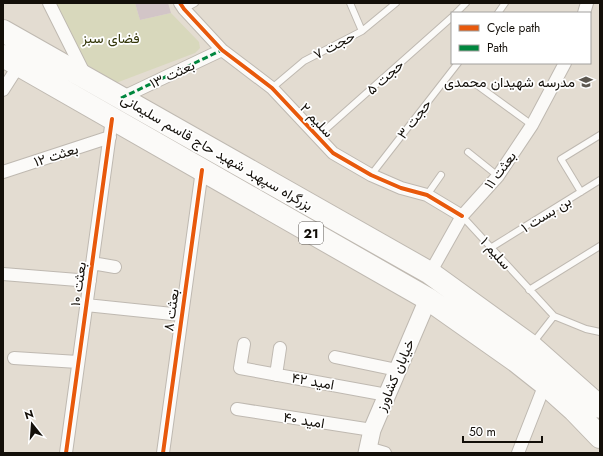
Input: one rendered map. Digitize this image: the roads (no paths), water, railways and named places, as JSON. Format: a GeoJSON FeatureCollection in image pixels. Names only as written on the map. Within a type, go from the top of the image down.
{"type":"FeatureCollection","features":[{"type":"Feature","properties":{"kind":"highway","name":"بزرگراه سپهبد شهید حاج قاسم سلیمانی"},"geometry":{"type":"LineString","coordinates":[[3,31],[430,273],[531,346],[600,407]]}},
{"type":"Feature","properties":{"kind":"highway","name":"بزرگراه سپهبد شهید حاج قاسم سلیمانی"},"geometry":{"type":"LineString","coordinates":[[11,61],[111,128],[202,170],[428,299],[516,361],[545,384],[574,410],[600,437]]}},
{"type":"Feature","properties":{"kind":"main road","name":"خیابان کشاورز"},"geometry":{"type":"LineString","coordinates":[[367,451],[372,430],[428,299]]}},
{"type":"Feature","properties":{"kind":"street"},"geometry":{"type":"LineString","coordinates":[[49,3],[86,78]]}},
{"type":"Feature","properties":{"kind":"street","name":"سلیم ۲"},"geometry":{"type":"LineString","coordinates":[[182,6],[222,50],[272,88],[333,153],[371,175],[401,188],[428,195],[462,216]]}},
{"type":"Feature","properties":{"kind":"street","name":"بعثت ۱۳"},"geometry":{"type":"LineString","coordinates":[[121,98],[222,50]]}},
{"type":"Feature","properties":{"kind":"street"},"geometry":{"type":"LineString","coordinates":[[3,90],[11,61]]}},
{"type":"Feature","properties":{"kind":"street","name":"بعثت ۱۱"},"geometry":{"type":"LineString","coordinates":[[430,273],[462,216],[498,176],[532,125],[564,64]]}},
{"type":"Feature","properties":{"kind":"street","name":"بعثت ۱۲"},"geometry":{"type":"LineString","coordinates":[[3,172],[111,128]]}},
{"type":"Feature","properties":{"kind":"street","name":"بعثت ۱۰"},"geometry":{"type":"LineString","coordinates":[[66,453],[111,128]]}},
{"type":"Feature","properties":{"kind":"street","name":"بعثت ۸"},"geometry":{"type":"LineString","coordinates":[[163,453],[202,170]]}},
{"type":"Feature","properties":{"kind":"street"},"geometry":{"type":"LineString","coordinates":[[92,263],[115,267]]}},
{"type":"Feature","properties":{"kind":"street"},"geometry":{"type":"LineString","coordinates":[[3,274],[90,281]]}},
{"type":"Feature","properties":{"kind":"street"},"geometry":{"type":"LineString","coordinates":[[86,305],[182,316]]}},
{"type":"Feature","properties":{"kind":"street","name":"امید ۴۲"},"geometry":{"type":"LineString","coordinates":[[244,344],[240,368],[387,395]]}},
{"type":"Feature","properties":{"kind":"street"},"geometry":{"type":"LineString","coordinates":[[276,375],[280,348]]}},
{"type":"Feature","properties":{"kind":"street"},"geometry":{"type":"LineString","coordinates":[[335,357],[397,370]]}},
{"type":"Feature","properties":{"kind":"street"},"geometry":{"type":"LineString","coordinates":[[14,358],[78,362]]}},
{"type":"Feature","properties":{"kind":"street"},"geometry":{"type":"LineString","coordinates":[[518,453],[545,384]]}},
{"type":"Feature","properties":{"kind":"street","name":"امید ۴۰"},"geometry":{"type":"LineString","coordinates":[[237,410],[372,430]]}},
{"type":"Feature","properties":{"kind":"street"},"geometry":{"type":"LineString","coordinates":[[367,451],[385,453]]}},
{"type":"Feature","properties":{"kind":"lane"},"geometry":{"type":"LineString","coordinates":[[182,6],[195,3]]}},
{"type":"Feature","properties":{"kind":"lane"},"geometry":{"type":"LineString","coordinates":[[350,3],[362,31]]}},
{"type":"Feature","properties":{"kind":"lane","name":"حجت ۷"},"geometry":{"type":"LineString","coordinates":[[272,88],[304,61],[362,31],[396,3]]}},
{"type":"Feature","properties":{"kind":"lane"},"geometry":{"type":"LineString","coordinates":[[457,12],[466,3]]}},
{"type":"Feature","properties":{"kind":"lane"},"geometry":{"type":"LineString","coordinates":[[499,12],[505,3]]}},
{"type":"Feature","properties":{"kind":"lane","name":"حجت ۵"},"geometry":{"type":"LineString","coordinates":[[317,137],[451,18]]}},
{"type":"Feature","properties":{"kind":"lane","name":"حجت ۳"},"geometry":{"type":"LineString","coordinates":[[371,175],[457,64]]}},
{"type":"Feature","properties":{"kind":"lane"},"geometry":{"type":"LineString","coordinates":[[477,85],[532,125]]}},
{"type":"Feature","properties":{"kind":"lane"},"geometry":{"type":"LineString","coordinates":[[581,192],[561,159],[600,135]]}},
{"type":"Feature","properties":{"kind":"lane"},"geometry":{"type":"LineString","coordinates":[[468,152],[498,176]]}},
{"type":"Feature","properties":{"kind":"lane"},"geometry":{"type":"LineString","coordinates":[[428,195],[441,174]]}},
{"type":"Feature","properties":{"kind":"lane","name":"بن بست ۱"},"geometry":{"type":"LineString","coordinates":[[492,247],[600,180]]}},
{"type":"Feature","properties":{"kind":"lane","name":"سلیم ۱"},"geometry":{"type":"LineString","coordinates":[[462,216],[554,316]]}},
{"type":"Feature","properties":{"kind":"lane"},"geometry":{"type":"LineString","coordinates":[[529,290],[600,246]]}},
{"type":"Feature","properties":{"kind":"lane"},"geometry":{"type":"LineString","coordinates":[[531,346],[554,316],[586,329],[600,332]]}},
{"type":"Feature","properties":{"kind":"place","name":"مدرسه شهیدان محمدی"},"geometry":{"type":"Point","coordinates":[586,82]}},
{"type":"Feature","properties":{"kind":"park label","name":"فضای سبز"},"geometry":{"type":"Point","coordinates":[111,38]}}]}
